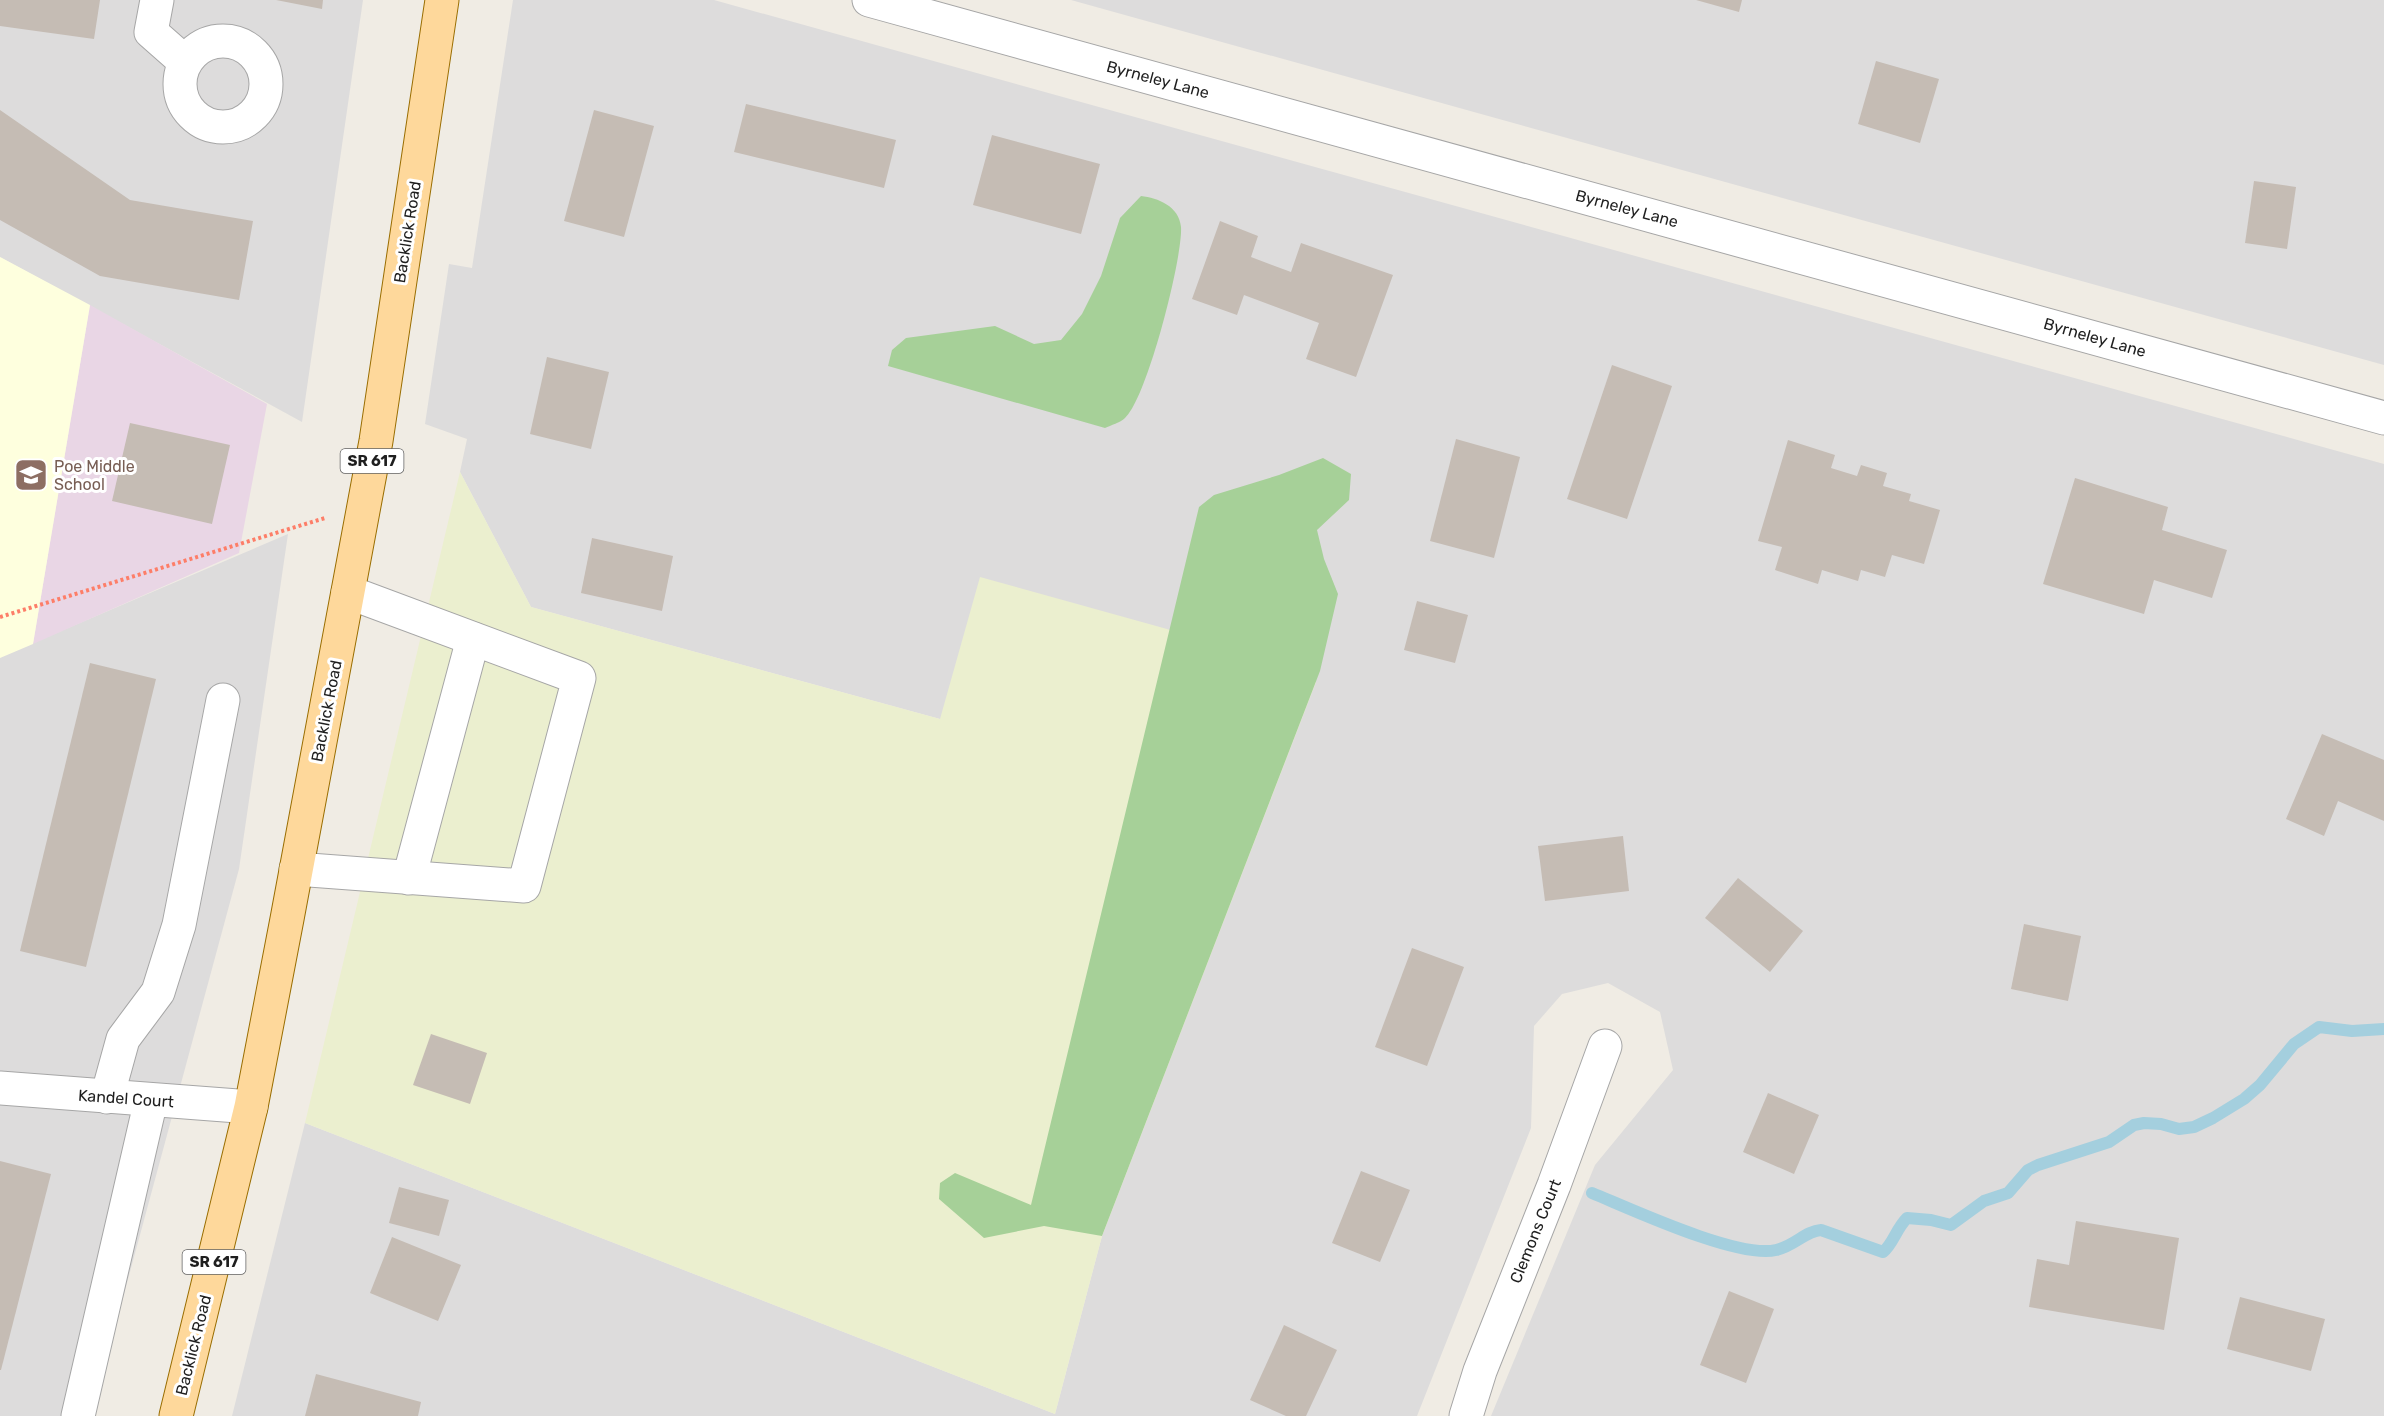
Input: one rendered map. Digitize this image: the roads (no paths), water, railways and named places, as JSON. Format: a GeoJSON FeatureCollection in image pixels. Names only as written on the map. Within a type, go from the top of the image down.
{"type":"FeatureCollection","features":[{"type":"Feature","properties":{"kind":"main road","name":"Backlick Road"},"geometry":{"type":"LineString","coordinates":[[176,1416],[251,1107],[296,869],[376,441],[442,0]]}},
{"type":"Feature","properties":{"kind":"street"},"geometry":{"type":"LineString","coordinates":[[157,0],[151,32],[185,62]]}},
{"type":"Feature","properties":{"kind":"street","name":"Byrneley Lane"},"geometry":{"type":"LineString","coordinates":[[869,0],[2384,417]]}},
{"type":"Feature","properties":{"kind":"street"},"geometry":{"type":"LineString","coordinates":[[296,869],[524,886],[579,678],[348,592]]}},
{"type":"Feature","properties":{"kind":"street"},"geometry":{"type":"LineString","coordinates":[[409,878],[473,639]]}},
{"type":"Feature","properties":{"kind":"street"},"geometry":{"type":"LineString","coordinates":[[107,1096],[123,1038],[158,992],[179,925],[223,700]]}},
{"type":"Feature","properties":{"kind":"street","name":"Clemons Court"},"geometry":{"type":"LineString","coordinates":[[1466,1416],[1480,1371],[1554,1185],[1605,1046]]}},
{"type":"Feature","properties":{"kind":"street","name":"Kandel Court"},"geometry":{"type":"LineString","coordinates":[[0,1088],[251,1107]]}},
{"type":"Feature","properties":{"kind":"street"},"geometry":{"type":"LineString","coordinates":[[78,1416],[151,1100]]}},
{"type":"Feature","properties":{"kind":"waterway"},"geometry":{"type":"LineString","coordinates":[[1592,1193],[1684,1231],[1737,1247],[1759,1251],[1776,1250],[1821,1230],[1883,1252],[1907,1218],[1951,1225],[1984,1201],[2008,1193],[2028,1170],[2109,1142],[2134,1125],[2161,1124],[2179,1129],[2194,1127],[2213,1118],[2244,1099],[2260,1085],[2294,1044],[2319,1027],[2352,1031],[2384,1029]]}},
{"type":"Feature","properties":{"kind":"place","name":"Poe Middle School"},"geometry":{"type":"Point","coordinates":[31,475]}}]}
